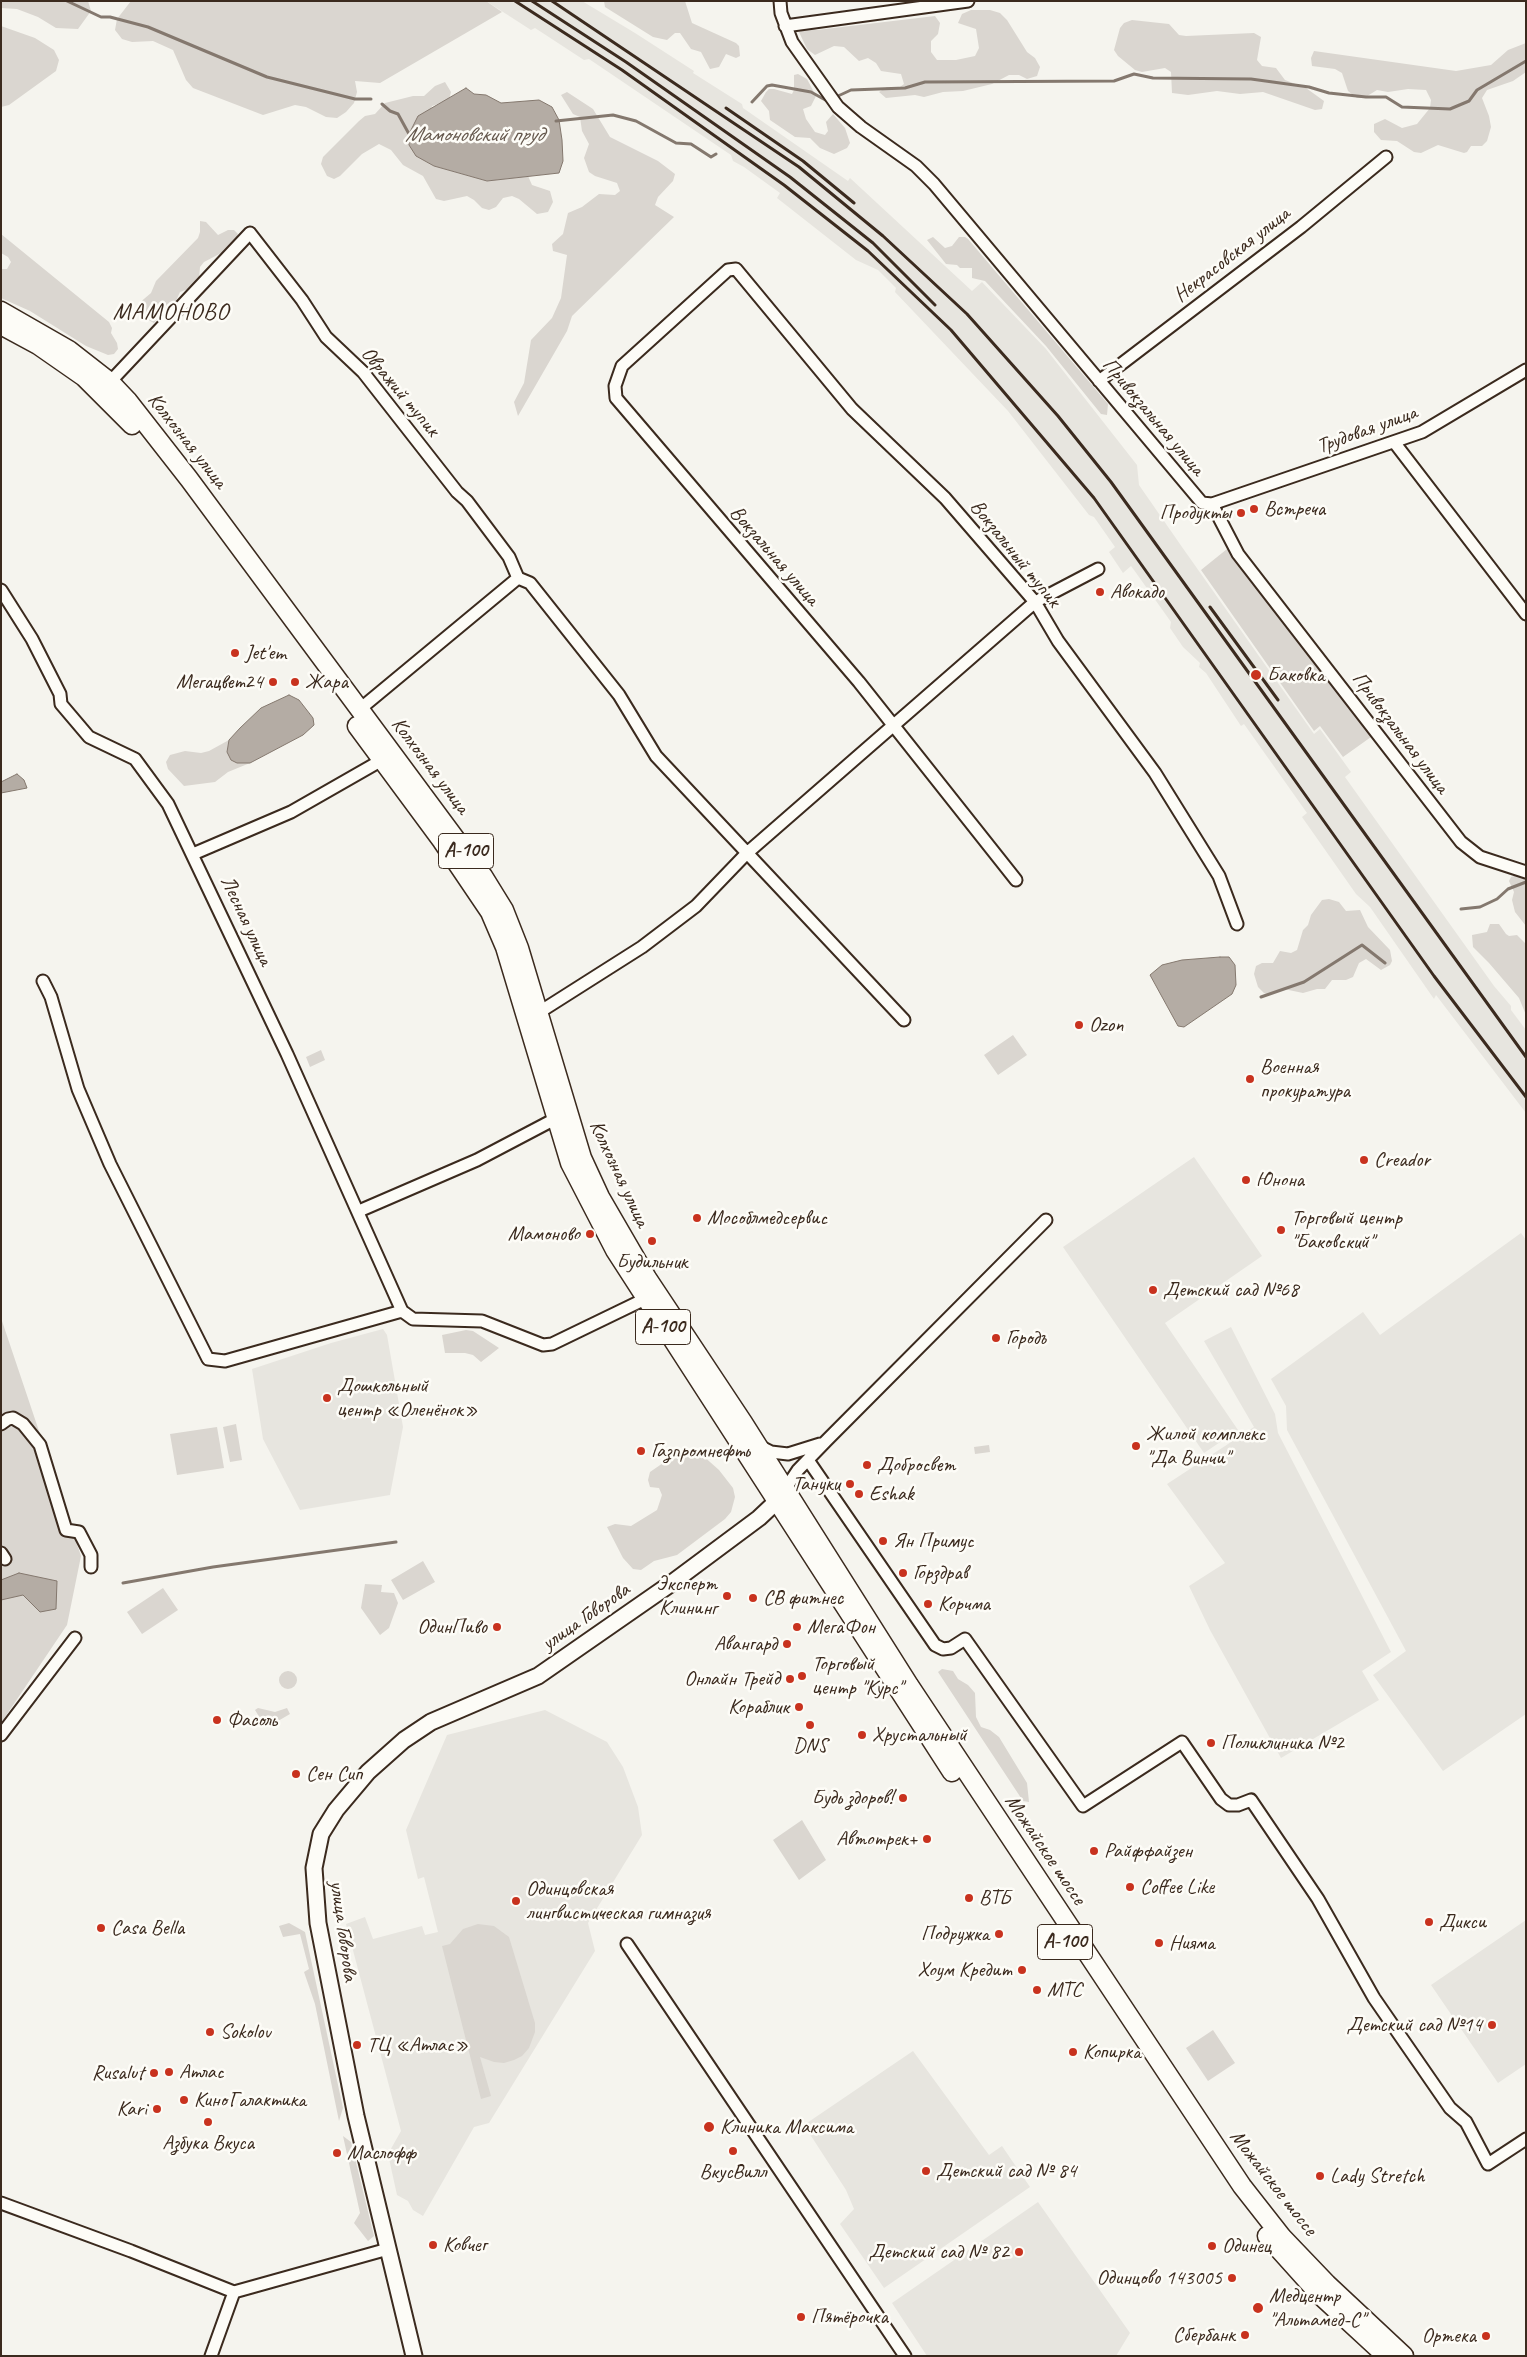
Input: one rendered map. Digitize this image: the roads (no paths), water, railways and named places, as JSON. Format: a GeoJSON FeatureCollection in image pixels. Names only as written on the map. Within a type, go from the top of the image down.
{"type":"FeatureCollection","features":[{"type":"Feature","properties":{"kind":"main road","name":"Колхозная улица"},"geometry":{"type":"LineString","coordinates":[[1,311],[69,350],[110,382],[144,420],[453,833],[504,910],[519,948],[574,1138],[600,1197],[647,1278],[757,1445],[781,1496]]}},
{"type":"Feature","properties":{"kind":"main road","name":"Колхозная улица"},"geometry":{"type":"LineString","coordinates":[[1,325],[38,345],[84,377],[119,410],[245,573],[468,877],[494,918],[505,947],[555,1119],[570,1163],[589,1202],[646,1300],[781,1496]]}},
{"type":"Feature","properties":{"kind":"main road","name":"улица Говорова"},"geometry":{"type":"LineString","coordinates":[[414,2356],[352,2099],[315,1906],[314,1868],[321,1834],[336,1810],[368,1772],[404,1740],[431,1722],[523,1683],[553,1666],[759,1518],[781,1496]]}},
{"type":"Feature","properties":{"kind":"main road","name":"Можайское шоссе"},"geometry":{"type":"LineString","coordinates":[[781,1496],[898,1692],[1170,2100],[1241,2203],[1295,2269],[1387,2356]]}},
{"type":"Feature","properties":{"kind":"main road","name":"Можайское шоссе"},"geometry":{"type":"LineString","coordinates":[[781,1496],[1242,2186],[1282,2236],[1327,2284],[1404,2356]]}},
{"type":"Feature","properties":{"kind":"street","name":"Привокзальная улица"},"geometry":{"type":"LineString","coordinates":[[780,1],[780,13],[792,42],[838,107],[861,127],[916,166],[934,184],[1197,499],[1202,503],[1212,504],[1238,554],[1447,826],[1470,850],[1490,862],[1526,872]]}},
{"type":"Feature","properties":{"kind":"street"},"geometry":{"type":"LineString","coordinates":[[785,26],[968,1]]}},
{"type":"Feature","properties":{"kind":"street","name":"Некрасовская улица"},"geometry":{"type":"LineString","coordinates":[[1099,381],[1301,227],[1386,157]]}},
{"type":"Feature","properties":{"kind":"street","name":"Овражий тупик"},"geometry":{"type":"LineString","coordinates":[[110,382],[250,233],[302,300],[326,336],[363,372],[457,492],[467,501],[510,557],[518,578]]}},
{"type":"Feature","properties":{"kind":"street","name":"Вокзальный тупик"},"geometry":{"type":"LineString","coordinates":[[732,269],[736,270],[852,409],[945,498],[1035,602],[1058,641],[1155,773],[1219,876],[1237,924]]}},
{"type":"Feature","properties":{"kind":"street","name":"Вокзальная улица"},"geometry":{"type":"LineString","coordinates":[[732,269],[622,366],[615,386],[616,398],[894,724],[1016,880]]}},
{"type":"Feature","properties":{"kind":"street","name":"Трудовая улица"},"geometry":{"type":"LineString","coordinates":[[1212,504],[1422,432],[1526,370]]}},
{"type":"Feature","properties":{"kind":"street"},"geometry":{"type":"LineString","coordinates":[[1394,442],[1526,614]]}},
{"type":"Feature","properties":{"kind":"street"},"geometry":{"type":"LineString","coordinates":[[538,1013],[642,947],[696,906],[747,853],[1035,602],[1098,569]]}},
{"type":"Feature","properties":{"kind":"street"},"geometry":{"type":"LineString","coordinates":[[360,709],[518,578],[530,582],[619,695],[656,756],[904,1020]]}},
{"type":"Feature","properties":{"kind":"street","name":"Лесная улица"},"geometry":{"type":"LineString","coordinates":[[1,590],[32,639],[60,694],[61,704],[90,737],[135,759],[168,804],[194,854],[359,1211],[402,1311]]}},
{"type":"Feature","properties":{"kind":"street"},"geometry":{"type":"LineString","coordinates":[[194,854],[291,812],[382,760]]}},
{"type":"Feature","properties":{"kind":"street"},"geometry":{"type":"LineString","coordinates":[[44,981],[51,997],[78,1089],[110,1164],[208,1359],[225,1361],[402,1311],[413,1319],[482,1321],[543,1345],[552,1344],[646,1300]]}},
{"type":"Feature","properties":{"kind":"street"},"geometry":{"type":"LineString","coordinates":[[359,1211],[477,1160],[555,1119]]}},
{"type":"Feature","properties":{"kind":"street"},"geometry":{"type":"LineString","coordinates":[[781,1496],[798,1470],[1046,1220]]}},
{"type":"Feature","properties":{"kind":"street"},"geometry":{"type":"LineString","coordinates":[[1,1424],[13,1418],[23,1424],[40,1445],[66,1530],[79,1532],[91,1555],[91,1567]]}},
{"type":"Feature","properties":{"kind":"street"},"geometry":{"type":"LineString","coordinates":[[757,1445],[771,1452],[788,1454],[826,1441]]}},
{"type":"Feature","properties":{"kind":"street"},"geometry":{"type":"LineString","coordinates":[[808,1460],[935,1645],[943,1649],[951,1648],[965,1639],[1083,1806],[1182,1742],[1221,1799],[1229,1805],[1238,1805],[1251,1800],[1318,1899],[1374,1998],[1450,2108],[1466,2122],[1488,2164],[1526,2139]]}},
{"type":"Feature","properties":{"kind":"street"},"geometry":{"type":"LineString","coordinates":[[1,1735],[75,1638]]}},
{"type":"Feature","properties":{"kind":"street"},"geometry":{"type":"LineString","coordinates":[[627,1944],[905,2356]]}},
{"type":"Feature","properties":{"kind":"street"},"geometry":{"type":"LineString","coordinates":[[1,2203],[131,2251],[234,2292],[388,2249]]}},
{"type":"Feature","properties":{"kind":"street"},"geometry":{"type":"LineString","coordinates":[[212,2356],[234,2292]]}},
{"type":"Feature","properties":{"kind":"water","name":"Мамоновский пруд"},"geometry":{"type":"Polygon","coordinates":[[[466,88],[474,94],[486,95],[501,103],[539,100],[552,107],[559,120],[562,140],[563,161],[559,173],[487,181],[434,166],[416,156],[409,145],[409,134],[418,116],[466,88]]]}},
{"type":"Feature","properties":{"kind":"water"},"geometry":{"type":"Polygon","coordinates":[[[289,695],[299,700],[313,718],[314,725],[303,735],[250,763],[237,763],[231,760],[227,752],[229,740],[261,708],[289,695]]]}},
{"type":"Feature","properties":{"kind":"water"},"geometry":{"type":"Polygon","coordinates":[[[17,774],[24,780],[27,788],[1,793],[1,782],[17,774]]]}},
{"type":"Feature","properties":{"kind":"water"},"geometry":{"type":"Polygon","coordinates":[[[1229,957],[1235,965],[1236,985],[1232,994],[1184,1027],[1178,1026],[1150,975],[1162,965],[1182,960],[1229,957]]]}},
{"type":"Feature","properties":{"kind":"water"},"geometry":{"type":"Polygon","coordinates":[[[19,1573],[57,1581],[56,1609],[40,1612],[23,1595],[1,1600],[1,1580],[19,1573]]]}},
{"type":"Feature","properties":{"kind":"waterway"},"geometry":{"type":"LineString","coordinates":[[67,1],[101,17],[110,17],[148,27],[267,77],[355,99],[371,99]]}},
{"type":"Feature","properties":{"kind":"waterway"},"geometry":{"type":"LineString","coordinates":[[838,96],[851,90],[905,88],[925,82],[1114,81],[1134,74],[1153,78],[1251,79],[1309,87],[1329,93],[1386,97],[1402,107],[1450,109],[1469,101],[1477,90],[1526,61]]}},
{"type":"Feature","properties":{"kind":"waterway"},"geometry":{"type":"LineString","coordinates":[[752,102],[767,86],[772,85],[811,92],[829,102]]}},
{"type":"Feature","properties":{"kind":"waterway"},"geometry":{"type":"LineString","coordinates":[[382,104],[390,111],[398,114],[409,134],[411,134]]}},
{"type":"Feature","properties":{"kind":"waterway"},"geometry":{"type":"LineString","coordinates":[[556,121],[613,115],[636,121],[676,143],[691,144],[711,157],[716,154]]}},
{"type":"Feature","properties":{"kind":"waterway"},"geometry":{"type":"LineString","coordinates":[[1461,909],[1480,907],[1497,899],[1508,889],[1526,882]]}},
{"type":"Feature","properties":{"kind":"waterway"},"geometry":{"type":"LineString","coordinates":[[1261,997],[1304,982],[1362,945],[1385,963]]}},
{"type":"Feature","properties":{"kind":"waterway"},"geometry":{"type":"LineString","coordinates":[[123,1583],[213,1567],[396,1542]]}},
{"type":"Feature","properties":{"kind":"railway"},"geometry":{"type":"LineString","coordinates":[[515,1],[622,70],[784,185],[868,251],[951,330],[1094,498],[1434,976],[1526,1097]]}},
{"type":"Feature","properties":{"kind":"railway"},"geometry":{"type":"LineString","coordinates":[[532,1],[626,62],[790,177],[873,243],[935,305]]}},
{"type":"Feature","properties":{"kind":"railway"},"geometry":{"type":"LineString","coordinates":[[552,1],[799,167],[883,236],[967,314],[1058,416],[1111,482],[1526,1057]]}},
{"type":"Feature","properties":{"kind":"railway"},"geometry":{"type":"LineString","coordinates":[[726,108],[803,161],[854,203]]}},
{"type":"Feature","properties":{"kind":"railway"},"geometry":{"type":"LineString","coordinates":[[1210,607],[1278,700]]}},
{"type":"Feature","properties":{"kind":"place","name":"Встреча"},"geometry":{"type":"Point","coordinates":[1254,509]}},
{"type":"Feature","properties":{"kind":"place","name":"Продукты"},"geometry":{"type":"Point","coordinates":[1241,513]}},
{"type":"Feature","properties":{"kind":"place","name":"Авокадо"},"geometry":{"type":"Point","coordinates":[1100,592]}},
{"type":"Feature","properties":{"kind":"place","name":"Jet'em"},"geometry":{"type":"Point","coordinates":[235,653]}},
{"type":"Feature","properties":{"kind":"place","name":"Баковка"},"geometry":{"type":"Point","coordinates":[1256,675]}},
{"type":"Feature","properties":{"kind":"place","name":"Мегацвет24"},"geometry":{"type":"Point","coordinates":[273,682]}},
{"type":"Feature","properties":{"kind":"place","name":"Жара"},"geometry":{"type":"Point","coordinates":[295,682]}},
{"type":"Feature","properties":{"kind":"place","name":"Ozon"},"geometry":{"type":"Point","coordinates":[1079,1025]}},
{"type":"Feature","properties":{"kind":"place","name":"Военная прокуратура"},"geometry":{"type":"Point","coordinates":[1250,1079]}},
{"type":"Feature","properties":{"kind":"place","name":"Creador"},"geometry":{"type":"Point","coordinates":[1364,1160]}},
{"type":"Feature","properties":{"kind":"place","name":"Юнона"},"geometry":{"type":"Point","coordinates":[1246,1180]}},
{"type":"Feature","properties":{"kind":"place","name":"Мособлмедсервис"},"geometry":{"type":"Point","coordinates":[697,1218]}},
{"type":"Feature","properties":{"kind":"place","name":"Торговый центр \"Баковский\""},"geometry":{"type":"Point","coordinates":[1281,1230]}},
{"type":"Feature","properties":{"kind":"place","name":"Мамоново"},"geometry":{"type":"Point","coordinates":[590,1234]}},
{"type":"Feature","properties":{"kind":"place","name":"Будильник"},"geometry":{"type":"Point","coordinates":[652,1241]}},
{"type":"Feature","properties":{"kind":"place","name":"Детский сад №68"},"geometry":{"type":"Point","coordinates":[1153,1290]}},
{"type":"Feature","properties":{"kind":"place","name":"Городъ"},"geometry":{"type":"Point","coordinates":[996,1338]}},
{"type":"Feature","properties":{"kind":"place","name":"Дошкольный центр «Оленёнок»"},"geometry":{"type":"Point","coordinates":[327,1398]}},
{"type":"Feature","properties":{"kind":"place","name":"Жилой комплекс \"Да Винчи\""},"geometry":{"type":"Point","coordinates":[1136,1446]}},
{"type":"Feature","properties":{"kind":"place","name":"Газпромнефть"},"geometry":{"type":"Point","coordinates":[641,1451]}},
{"type":"Feature","properties":{"kind":"place","name":"Добросвет"},"geometry":{"type":"Point","coordinates":[867,1465]}},
{"type":"Feature","properties":{"kind":"place","name":"Тануки"},"geometry":{"type":"Point","coordinates":[850,1484]}},
{"type":"Feature","properties":{"kind":"place","name":"Eshak"},"geometry":{"type":"Point","coordinates":[859,1494]}},
{"type":"Feature","properties":{"kind":"place","name":"Ян Примус"},"geometry":{"type":"Point","coordinates":[883,1541]}},
{"type":"Feature","properties":{"kind":"place","name":"Горздрав"},"geometry":{"type":"Point","coordinates":[903,1573]}},
{"type":"Feature","properties":{"kind":"place","name":"Эксперт Клининг"},"geometry":{"type":"Point","coordinates":[727,1596]}},
{"type":"Feature","properties":{"kind":"place","name":"СВ фитнес"},"geometry":{"type":"Point","coordinates":[753,1598]}},
{"type":"Feature","properties":{"kind":"place","name":"Корчма"},"geometry":{"type":"Point","coordinates":[928,1604]}},
{"type":"Feature","properties":{"kind":"place","name":"ОдинПиво"},"geometry":{"type":"Point","coordinates":[497,1627]}},
{"type":"Feature","properties":{"kind":"place","name":"МегаФон"},"geometry":{"type":"Point","coordinates":[797,1627]}},
{"type":"Feature","properties":{"kind":"place","name":"Авангард"},"geometry":{"type":"Point","coordinates":[787,1644]}},
{"type":"Feature","properties":{"kind":"place","name":"Торговый центр \"Курс\""},"geometry":{"type":"Point","coordinates":[802,1676]}},
{"type":"Feature","properties":{"kind":"place","name":"Онлайн Трейд"},"geometry":{"type":"Point","coordinates":[790,1679]}},
{"type":"Feature","properties":{"kind":"place","name":"Кораблик"},"geometry":{"type":"Point","coordinates":[799,1707]}},
{"type":"Feature","properties":{"kind":"place","name":"Фасоль"},"geometry":{"type":"Point","coordinates":[217,1720]}},
{"type":"Feature","properties":{"kind":"place","name":"DNS"},"geometry":{"type":"Point","coordinates":[810,1725]}},
{"type":"Feature","properties":{"kind":"place","name":"Хрустальный"},"geometry":{"type":"Point","coordinates":[862,1735]}},
{"type":"Feature","properties":{"kind":"place","name":"Поликлиника №2"},"geometry":{"type":"Point","coordinates":[1211,1743]}},
{"type":"Feature","properties":{"kind":"place","name":"Сен Сип"},"geometry":{"type":"Point","coordinates":[296,1774]}},
{"type":"Feature","properties":{"kind":"place","name":"Будь здоров!"},"geometry":{"type":"Point","coordinates":[903,1798]}},
{"type":"Feature","properties":{"kind":"place","name":"Автотрек+"},"geometry":{"type":"Point","coordinates":[927,1839]}},
{"type":"Feature","properties":{"kind":"place","name":"Райффайзен"},"geometry":{"type":"Point","coordinates":[1094,1851]}},
{"type":"Feature","properties":{"kind":"place","name":"Coffee Like"},"geometry":{"type":"Point","coordinates":[1130,1887]}},
{"type":"Feature","properties":{"kind":"place","name":"ВТБ"},"geometry":{"type":"Point","coordinates":[969,1898]}},
{"type":"Feature","properties":{"kind":"place","name":"Одинцовская лингвистическая гимназия"},"geometry":{"type":"Point","coordinates":[516,1901]}},
{"type":"Feature","properties":{"kind":"place","name":"Дикси"},"geometry":{"type":"Point","coordinates":[1429,1922]}},
{"type":"Feature","properties":{"kind":"place","name":"Casa Bella"},"geometry":{"type":"Point","coordinates":[101,1928]}},
{"type":"Feature","properties":{"kind":"place","name":"Подружка"},"geometry":{"type":"Point","coordinates":[999,1934]}},
{"type":"Feature","properties":{"kind":"place","name":"Нияма"},"geometry":{"type":"Point","coordinates":[1159,1943]}},
{"type":"Feature","properties":{"kind":"place","name":"Хоум Кредит"},"geometry":{"type":"Point","coordinates":[1022,1970]}},
{"type":"Feature","properties":{"kind":"place","name":"МТС"},"geometry":{"type":"Point","coordinates":[1037,1990]}},
{"type":"Feature","properties":{"kind":"place","name":"Детский сад №14"},"geometry":{"type":"Point","coordinates":[1492,2025]}},
{"type":"Feature","properties":{"kind":"place","name":"Sokolov"},"geometry":{"type":"Point","coordinates":[210,2032]}},
{"type":"Feature","properties":{"kind":"place","name":"ТЦ «Атлас»"},"geometry":{"type":"Point","coordinates":[357,2045]}},
{"type":"Feature","properties":{"kind":"place","name":"Копирка"},"geometry":{"type":"Point","coordinates":[1073,2052]}},
{"type":"Feature","properties":{"kind":"place","name":"Атлас"},"geometry":{"type":"Point","coordinates":[169,2072]}},
{"type":"Feature","properties":{"kind":"place","name":"Rusalut"},"geometry":{"type":"Point","coordinates":[154,2073]}},
{"type":"Feature","properties":{"kind":"place","name":"КиноГалактика"},"geometry":{"type":"Point","coordinates":[184,2100]}},
{"type":"Feature","properties":{"kind":"place","name":"Kari"},"geometry":{"type":"Point","coordinates":[157,2109]}},
{"type":"Feature","properties":{"kind":"place","name":"Азбука Вкуса"},"geometry":{"type":"Point","coordinates":[208,2122]}},
{"type":"Feature","properties":{"kind":"place","name":"Клиника Максима"},"geometry":{"type":"Point","coordinates":[709,2127]}},
{"type":"Feature","properties":{"kind":"place","name":"ВкусВилл"},"geometry":{"type":"Point","coordinates":[733,2151]}},
{"type":"Feature","properties":{"kind":"place","name":"Маслофф"},"geometry":{"type":"Point","coordinates":[337,2153]}},
{"type":"Feature","properties":{"kind":"place","name":"Детский сад № 84"},"geometry":{"type":"Point","coordinates":[926,2171]}},
{"type":"Feature","properties":{"kind":"place","name":"Lady Stretch"},"geometry":{"type":"Point","coordinates":[1320,2176]}},
{"type":"Feature","properties":{"kind":"place","name":"Ковчег"},"geometry":{"type":"Point","coordinates":[433,2245]}},
{"type":"Feature","properties":{"kind":"place","name":"Одинец"},"geometry":{"type":"Point","coordinates":[1212,2246]}},
{"type":"Feature","properties":{"kind":"place","name":"Детский сад № 82"},"geometry":{"type":"Point","coordinates":[1019,2252]}},
{"type":"Feature","properties":{"kind":"place","name":"Одинцово 143005"},"geometry":{"type":"Point","coordinates":[1232,2278]}},
{"type":"Feature","properties":{"kind":"place","name":"Медцентр \"Альтамед-С\""},"geometry":{"type":"Point","coordinates":[1258,2308]}},
{"type":"Feature","properties":{"kind":"place","name":"Пятёрочка"},"geometry":{"type":"Point","coordinates":[801,2317]}},
{"type":"Feature","properties":{"kind":"place","name":"Сбербанк"},"geometry":{"type":"Point","coordinates":[1245,2335]}},
{"type":"Feature","properties":{"kind":"place","name":"Ортека"},"geometry":{"type":"Point","coordinates":[1486,2336]}},
{"type":"Feature","properties":{"kind":"district","name":"МАМОНОВО"},"geometry":{"type":"Point","coordinates":[171,313]}}]}
